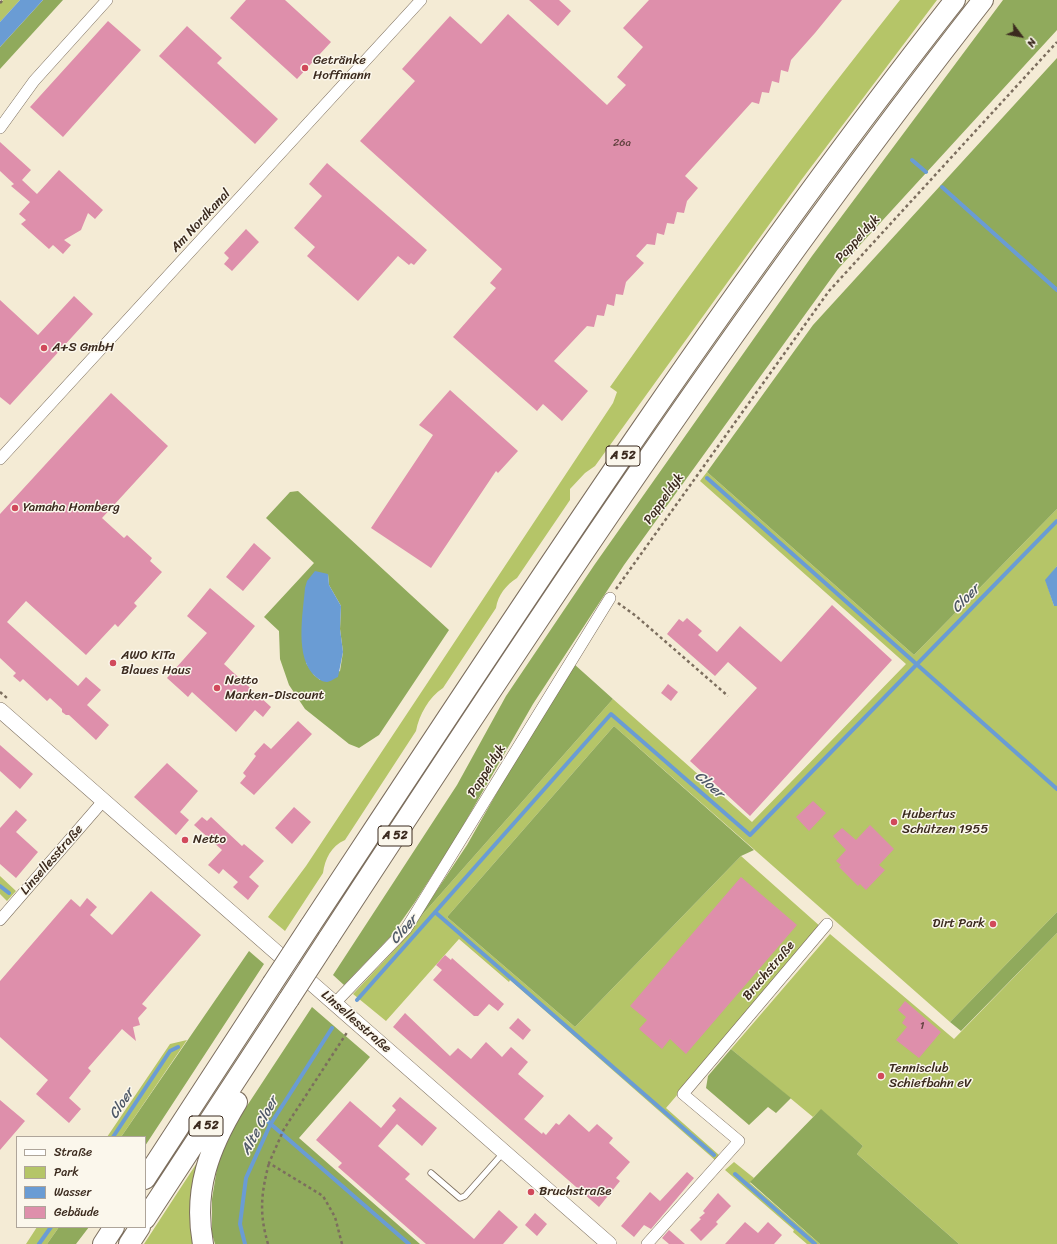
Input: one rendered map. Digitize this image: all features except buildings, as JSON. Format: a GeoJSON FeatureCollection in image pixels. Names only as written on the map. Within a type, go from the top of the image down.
{"type":"FeatureCollection","features":[{"type":"Feature","properties":{"kind":"highway","name":"A 52"},"geometry":{"type":"LineString","coordinates":[[146,1177],[556,554],[684,367],[825,172],[954,0]]}},
{"type":"Feature","properties":{"kind":"highway","name":"A 52"},"geometry":{"type":"LineString","coordinates":[[146,1217],[467,726],[697,387],[843,186],[983,0]]}},
{"type":"Feature","properties":{"kind":"highway"},"geometry":{"type":"LineString","coordinates":[[203,1244],[200,1225],[200,1193],[207,1161],[223,1125],[245,1088],[267,1032]]}},
{"type":"Feature","properties":{"kind":"highway"},"geometry":{"type":"LineString","coordinates":[[103,1244],[113,1228]]}},
{"type":"Feature","properties":{"kind":"highway"},"geometry":{"type":"LineString","coordinates":[[129,1244],[139,1228]]}},
{"type":"Feature","properties":{"kind":"street"},"geometry":{"type":"LineString","coordinates":[[0,128],[34,81],[107,0]]}},
{"type":"Feature","properties":{"kind":"street","name":"Am Nordkanal"},"geometry":{"type":"LineString","coordinates":[[0,460],[421,0]]}},
{"type":"Feature","properties":{"kind":"street","name":"Pappeldyk"},"geometry":{"type":"LineString","coordinates":[[335,1003],[406,929],[610,598]]}},
{"type":"Feature","properties":{"kind":"street","name":"Linsellesstraße"},"geometry":{"type":"LineString","coordinates":[[0,710],[609,1244]]}},
{"type":"Feature","properties":{"kind":"street","name":"Linsellesstraße"},"geometry":{"type":"LineString","coordinates":[[0,920],[104,800]]}},
{"type":"Feature","properties":{"kind":"street","name":"Bruchstraße"},"geometry":{"type":"LineString","coordinates":[[647,1244],[739,1142],[683,1094],[827,924]]}},
{"type":"Feature","properties":{"kind":"lane"},"geometry":{"type":"LineString","coordinates":[[431,1173],[460,1198],[465,1196],[505,1152]]}},
{"type":"Feature","properties":{"kind":"path"},"geometry":{"type":"LineString","coordinates":[[0,4],[3,0]]}},
{"type":"Feature","properties":{"kind":"path","name":"Pappeldyk"},"geometry":{"type":"LineString","coordinates":[[610,598],[829,291],[1057,42]]}},
{"type":"Feature","properties":{"kind":"path"},"geometry":{"type":"LineString","coordinates":[[610,598],[636,616],[728,696]]}},
{"type":"Feature","properties":{"kind":"path"},"geometry":{"type":"LineString","coordinates":[[268,1244],[263,1225],[262,1193],[269,1163],[277,1142],[355,1021]]}},
{"type":"Feature","properties":{"kind":"path"},"geometry":{"type":"LineString","coordinates":[[269,1163],[323,1196],[335,1217],[342,1244]]}},
{"type":"Feature","properties":{"kind":"green space"},"geometry":{"type":"Polygon","coordinates":[[[3,0],[20,0],[0,22],[0,3],[3,0]]]}},
{"type":"Feature","properties":{"kind":"green space"},"geometry":{"type":"Polygon","coordinates":[[[43,0],[63,0],[0,69],[0,47],[43,0]]]}},
{"type":"Feature","properties":{"kind":"green space"},"geometry":{"type":"Polygon","coordinates":[[[900,0],[937,0],[802,179],[595,466],[585,473],[570,489],[570,500],[517,578],[503,591],[496,608],[443,688],[433,696],[425,707],[416,731],[345,840],[332,849],[325,863],[323,873],[285,931],[268,917],[306,866],[613,403],[617,392],[610,387],[752,191],[900,0]]]}},
{"type":"Feature","properties":{"kind":"green space"},"geometry":{"type":"Polygon","coordinates":[[[1003,0],[1057,0],[1057,30],[838,269],[624,565],[533,704],[456,838],[415,902],[391,936],[344,985],[333,975],[457,785],[506,696],[595,564],[812,256],[1003,0]]]}},
{"type":"Feature","properties":{"kind":"green space"},"geometry":{"type":"Polygon","coordinates":[[[1057,58],[1057,509],[914,655],[707,472],[813,325],[1057,58]]]}},
{"type":"Feature","properties":{"kind":"green space"},"geometry":{"type":"Polygon","coordinates":[[[707,472],[914,655],[1057,509],[1057,566],[1046,581],[1054,606],[1057,606],[1057,912],[950,1022],[614,726],[447,917],[575,1027],[741,856],[821,927],[666,1108],[719,1155],[715,1160],[510,980],[509,982],[459,939],[386,1021],[353,994],[400,944],[415,923],[613,699],[752,822],[906,664],[700,481],[707,472]]]}},
{"type":"Feature","properties":{"kind":"green space"},"geometry":{"type":"Polygon","coordinates":[[[298,491],[449,630],[379,735],[359,748],[349,744],[305,709],[289,685],[280,659],[279,631],[264,617],[314,563],[266,518],[290,492],[298,491]],[[328,574],[306,663],[314,675],[320,680],[340,671],[343,652],[340,629],[341,606],[329,585],[328,574]]]}},
{"type":"Feature","properties":{"kind":"green space"},"geometry":{"type":"Polygon","coordinates":[[[574,664],[613,699],[415,923],[467,845],[544,710],[574,664]]]}},
{"type":"Feature","properties":{"kind":"green space"},"geometry":{"type":"Polygon","coordinates":[[[614,726],[754,850],[741,856],[575,1027],[447,917],[614,726]]]}},
{"type":"Feature","properties":{"kind":"green space"},"geometry":{"type":"Polygon","coordinates":[[[0,876],[16,891],[7,901],[0,894],[0,876]]]}},
{"type":"Feature","properties":{"kind":"green space"},"geometry":{"type":"Polygon","coordinates":[[[1057,912],[1057,933],[961,1031],[950,1022],[1057,912]]]}},
{"type":"Feature","properties":{"kind":"green space"},"geometry":{"type":"Polygon","coordinates":[[[1057,933],[1057,1244],[959,1244],[857,1154],[863,1146],[821,1110],[813,1117],[731,1049],[830,934],[954,1039],[1057,933]]]}},
{"type":"Feature","properties":{"kind":"green space"},"geometry":{"type":"Polygon","coordinates":[[[249,951],[264,964],[146,1144],[146,1136],[122,1136],[249,951]]]}},
{"type":"Feature","properties":{"kind":"green space"},"geometry":{"type":"Polygon","coordinates":[[[312,1007],[370,1057],[299,1138],[420,1244],[215,1244],[212,1234],[212,1199],[218,1162],[237,1121],[312,1007]]]}},
{"type":"Feature","properties":{"kind":"green space"},"geometry":{"type":"Polygon","coordinates":[[[187,1040],[122,1136],[108,1136],[170,1044],[187,1040]]]}},
{"type":"Feature","properties":{"kind":"green space"},"geometry":{"type":"Polygon","coordinates":[[[731,1049],[791,1098],[776,1113],[768,1107],[749,1125],[706,1088],[708,1076],[731,1049]]]}},
{"type":"Feature","properties":{"kind":"green space"},"geometry":{"type":"Polygon","coordinates":[[[821,1109],[863,1146],[857,1154],[959,1244],[820,1244],[750,1182],[821,1109]]]}},
{"type":"Feature","properties":{"kind":"green space"},"geometry":{"type":"Polygon","coordinates":[[[204,1152],[197,1244],[144,1244],[204,1152]]]}},
{"type":"Feature","properties":{"kind":"green space"},"geometry":{"type":"Polygon","coordinates":[[[734,1162],[754,1178],[750,1183],[820,1244],[807,1244],[793,1232],[794,1230],[725,1170],[734,1162]]]}},
{"type":"Feature","properties":{"kind":"green space"},"geometry":{"type":"Polygon","coordinates":[[[36,1228],[58,1228],[47,1244],[26,1244],[36,1228]]]}},
{"type":"Feature","properties":{"kind":"green space"},"geometry":{"type":"Polygon","coordinates":[[[58,1228],[88,1228],[76,1244],[47,1244],[58,1228]]]}},
{"type":"Feature","properties":{"kind":"water"},"geometry":{"type":"Polygon","coordinates":[[[20,0],[43,0],[0,47],[0,22],[20,0]]]}},
{"type":"Feature","properties":{"kind":"water"},"geometry":{"type":"Polygon","coordinates":[[[1057,566],[1057,606],[1054,606],[1045,580],[1057,566]]]}},
{"type":"Feature","properties":{"kind":"water"},"geometry":{"type":"Polygon","coordinates":[[[315,571],[328,574],[329,585],[341,606],[340,629],[343,652],[338,677],[327,682],[316,677],[309,669],[302,648],[302,622],[305,588],[307,581],[315,571]]]}},
{"type":"Feature","properties":{"kind":"waterway"},"geometry":{"type":"LineString","coordinates":[[912,160],[926,172]]}},
{"type":"Feature","properties":{"kind":"waterway"},"geometry":{"type":"LineString","coordinates":[[942,187],[1057,290]]}},
{"type":"Feature","properties":{"kind":"waterway"},"geometry":{"type":"LineString","coordinates":[[707,478],[1057,789]]}},
{"type":"Feature","properties":{"kind":"waterway","name":"Cloer"},"geometry":{"type":"LineString","coordinates":[[357,1000],[611,714],[750,835],[1057,521]]}},
{"type":"Feature","properties":{"kind":"waterway"},"geometry":{"type":"LineString","coordinates":[[0,886],[9,893]]}},
{"type":"Feature","properties":{"kind":"waterway"},"geometry":{"type":"LineString","coordinates":[[435,912],[714,1155]]}},
{"type":"Feature","properties":{"kind":"waterway","name":"Alte Cloer"},"geometry":{"type":"LineString","coordinates":[[245,1244],[240,1224],[246,1178],[270,1125],[332,1028]]}},
{"type":"Feature","properties":{"kind":"waterway","name":"Cloer"},"geometry":{"type":"LineString","coordinates":[[114,1136],[170,1051],[178,1047]]}},
{"type":"Feature","properties":{"kind":"waterway"},"geometry":{"type":"LineString","coordinates":[[265,1119],[409,1244]]}},
{"type":"Feature","properties":{"kind":"waterway"},"geometry":{"type":"LineString","coordinates":[[735,1174],[815,1244]]}},
{"type":"Feature","properties":{"kind":"waterway","name":"Cloer"},"geometry":{"type":"LineString","coordinates":[[39,1244],[50,1228]]}},
{"type":"Feature","properties":{"kind":"place","name":"Getränke Hoffmann"},"geometry":{"type":"Point","coordinates":[305,68]}},
{"type":"Feature","properties":{"kind":"place","name":"A+S GmbH"},"geometry":{"type":"Point","coordinates":[44,348]}},
{"type":"Feature","properties":{"kind":"place","name":"Yamaha Homberg"},"geometry":{"type":"Point","coordinates":[15,508]}},
{"type":"Feature","properties":{"kind":"place","name":"AWO KiTa Blaues Haus"},"geometry":{"type":"Point","coordinates":[113,663]}},
{"type":"Feature","properties":{"kind":"place","name":"Netto Marken-Discount"},"geometry":{"type":"Point","coordinates":[217,688]}},
{"type":"Feature","properties":{"kind":"place","name":"Hubertus Schützen 1955"},"geometry":{"type":"Point","coordinates":[894,822]}},
{"type":"Feature","properties":{"kind":"place","name":"Netto"},"geometry":{"type":"Point","coordinates":[185,840]}},
{"type":"Feature","properties":{"kind":"place","name":"Dirt Park"},"geometry":{"type":"Point","coordinates":[993,924]}},
{"type":"Feature","properties":{"kind":"place","name":"Tennisclub Schiefbahn eV"},"geometry":{"type":"Point","coordinates":[881,1076]}},
{"type":"Feature","properties":{"kind":"place","name":"Bruchstraße"},"geometry":{"type":"Point","coordinates":[531,1192]}}]}
